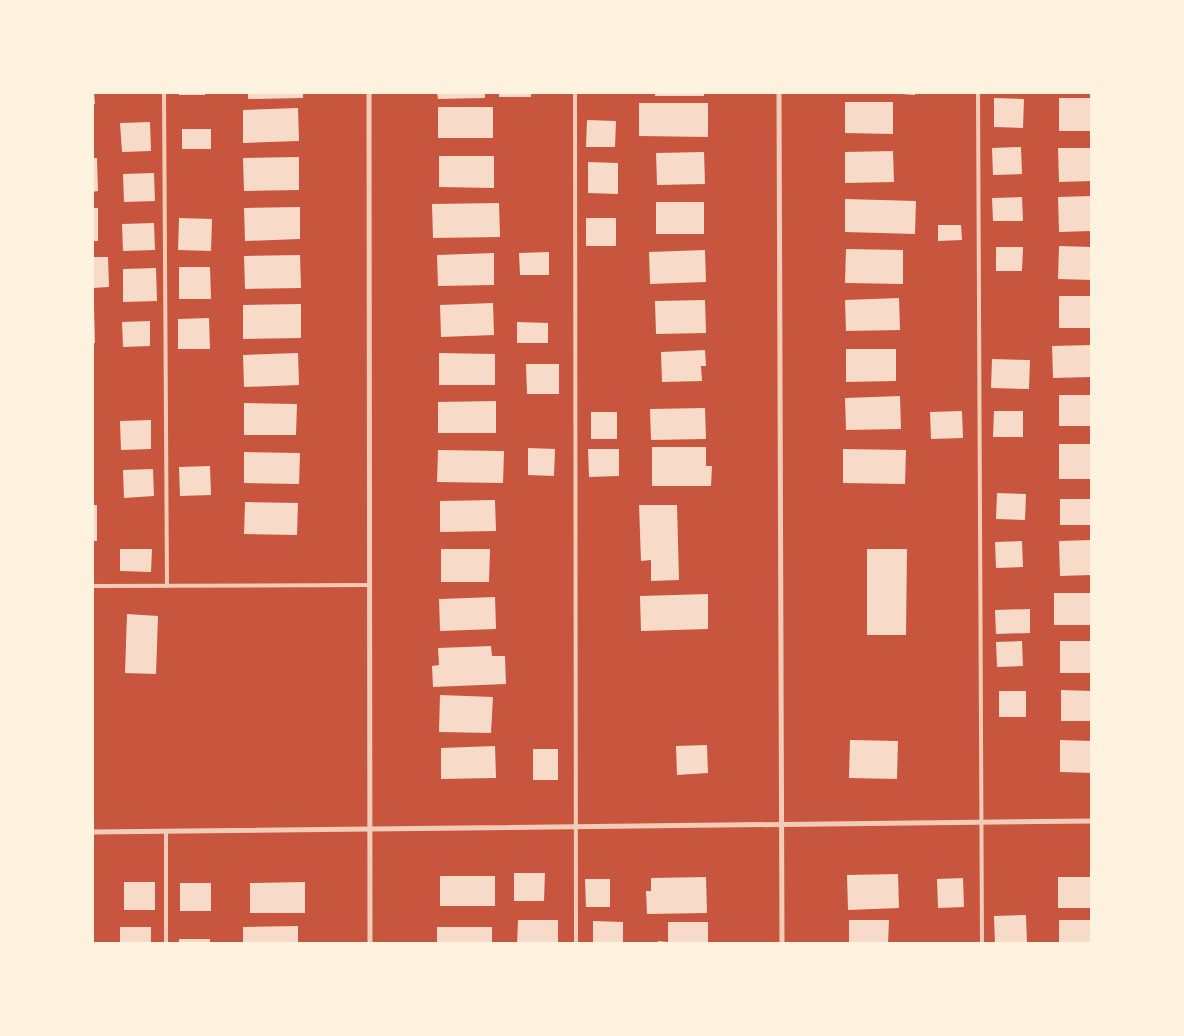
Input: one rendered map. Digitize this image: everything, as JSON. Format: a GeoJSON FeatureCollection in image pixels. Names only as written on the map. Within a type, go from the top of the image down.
{"type":"FeatureCollection","features":[{"type":"Feature","properties":{"kind":"street"},"geometry":{"type":"LineString","coordinates":[[369,92],[370,944]]}},
{"type":"Feature","properties":{"kind":"street"},"geometry":{"type":"LineString","coordinates":[[779,92],[782,944]]}},
{"type":"Feature","properties":{"kind":"street"},"geometry":{"type":"LineString","coordinates":[[92,832],[1092,821]]}},
{"type":"Feature","properties":{"kind":"lane"},"geometry":{"type":"LineString","coordinates":[[164,92],[167,586]]}},
{"type":"Feature","properties":{"kind":"lane"},"geometry":{"type":"LineString","coordinates":[[575,92],[576,944]]}},
{"type":"Feature","properties":{"kind":"lane"},"geometry":{"type":"LineString","coordinates":[[978,92],[982,944]]}},
{"type":"Feature","properties":{"kind":"lane"},"geometry":{"type":"LineString","coordinates":[[92,586],[369,585]]}},
{"type":"Feature","properties":{"kind":"lane"},"geometry":{"type":"LineString","coordinates":[[166,832],[166,944]]}},
{"type":"Feature","properties":{"kind":"building"},"geometry":{"type":"Polygon","coordinates":[[[92,92],[94,92],[95,104],[92,104],[92,92]]]}},
{"type":"Feature","properties":{"kind":"building"},"geometry":{"type":"Polygon","coordinates":[[[179,92],[205,92],[205,95],[179,95],[179,92]]]}},
{"type":"Feature","properties":{"kind":"building"},"geometry":{"type":"Polygon","coordinates":[[[248,92],[303,92],[303,98],[248,99],[248,92]]]}},
{"type":"Feature","properties":{"kind":"building"},"geometry":{"type":"Polygon","coordinates":[[[437,92],[485,92],[485,98],[438,99],[437,92]]]}},
{"type":"Feature","properties":{"kind":"building"},"geometry":{"type":"Polygon","coordinates":[[[499,92],[531,92],[531,97],[499,97],[499,92]]]}},
{"type":"Feature","properties":{"kind":"building"},"geometry":{"type":"Polygon","coordinates":[[[655,92],[704,92],[704,96],[655,96],[655,92]]]}},
{"type":"Feature","properties":{"kind":"building"},"geometry":{"type":"Polygon","coordinates":[[[901,92],[915,92],[915,95],[901,94],[901,92]]]}},
{"type":"Feature","properties":{"kind":"building"},"geometry":{"type":"Polygon","coordinates":[[[994,98],[1024,99],[1023,128],[994,127],[994,98]]]}},
{"type":"Feature","properties":{"kind":"building"},"geometry":{"type":"Polygon","coordinates":[[[1059,98],[1092,98],[1092,131],[1059,131],[1059,98]]]}},
{"type":"Feature","properties":{"kind":"building"},"geometry":{"type":"Polygon","coordinates":[[[845,102],[893,102],[893,134],[845,133],[845,102]]]}},
{"type":"Feature","properties":{"kind":"building"},"geometry":{"type":"Polygon","coordinates":[[[639,103],[708,103],[708,137],[639,136],[639,103]]]}},
{"type":"Feature","properties":{"kind":"building"},"geometry":{"type":"Polygon","coordinates":[[[438,107],[493,107],[493,138],[438,138],[438,107]]]}},
{"type":"Feature","properties":{"kind":"building"},"geometry":{"type":"Polygon","coordinates":[[[298,108],[299,141],[243,143],[243,110],[298,108]]]}},
{"type":"Feature","properties":{"kind":"building"},"geometry":{"type":"Polygon","coordinates":[[[587,120],[616,121],[615,147],[586,147],[587,120]]]}},
{"type":"Feature","properties":{"kind":"building"},"geometry":{"type":"Polygon","coordinates":[[[150,122],[151,151],[122,152],[120,123],[150,122]]]}},
{"type":"Feature","properties":{"kind":"building"},"geometry":{"type":"Polygon","coordinates":[[[182,129],[211,129],[211,149],[182,149],[182,129]]]}},
{"type":"Feature","properties":{"kind":"building"},"geometry":{"type":"Polygon","coordinates":[[[1021,147],[1022,174],[993,175],[992,148],[1021,147]]]}},
{"type":"Feature","properties":{"kind":"building"},"geometry":{"type":"Polygon","coordinates":[[[1058,148],[1092,148],[1092,181],[1059,182],[1058,148]]]}},
{"type":"Feature","properties":{"kind":"building"},"geometry":{"type":"Polygon","coordinates":[[[893,151],[894,182],[845,183],[845,152],[893,151]]]}},
{"type":"Feature","properties":{"kind":"building"},"geometry":{"type":"Polygon","coordinates":[[[704,152],[705,184],[657,185],[656,153],[704,152]]]}},
{"type":"Feature","properties":{"kind":"building"},"geometry":{"type":"Polygon","coordinates":[[[439,156],[494,156],[494,188],[439,187],[439,156]]]}},
{"type":"Feature","properties":{"kind":"building"},"geometry":{"type":"Polygon","coordinates":[[[299,157],[299,190],[244,191],[243,158],[299,157]]]}},
{"type":"Feature","properties":{"kind":"building"},"geometry":{"type":"Polygon","coordinates":[[[92,158],[97,158],[98,191],[92,192],[92,158]]]}},
{"type":"Feature","properties":{"kind":"building"},"geometry":{"type":"Polygon","coordinates":[[[588,162],[618,163],[618,194],[588,193],[588,162]]]}},
{"type":"Feature","properties":{"kind":"building"},"geometry":{"type":"Polygon","coordinates":[[[154,173],[155,201],[124,202],[123,174],[154,173]]]}},
{"type":"Feature","properties":{"kind":"building"},"geometry":{"type":"Polygon","coordinates":[[[1092,196],[1092,231],[1059,232],[1058,197],[1092,196]]]}},
{"type":"Feature","properties":{"kind":"building"},"geometry":{"type":"Polygon","coordinates":[[[1022,197],[1023,221],[993,221],[992,198],[1022,197]]]}},
{"type":"Feature","properties":{"kind":"building"},"geometry":{"type":"Polygon","coordinates":[[[845,199],[916,201],[915,234],[845,232],[845,199]]]}},
{"type":"Feature","properties":{"kind":"building"},"geometry":{"type":"Polygon","coordinates":[[[656,202],[704,202],[704,234],[656,234],[656,202]]]}},
{"type":"Feature","properties":{"kind":"building"},"geometry":{"type":"Polygon","coordinates":[[[499,203],[500,237],[433,238],[432,204],[499,203]]]}},
{"type":"Feature","properties":{"kind":"building"},"geometry":{"type":"Polygon","coordinates":[[[300,207],[300,239],[245,241],[244,208],[300,207]]]}},
{"type":"Feature","properties":{"kind":"building"},"geometry":{"type":"Polygon","coordinates":[[[92,208],[98,208],[98,241],[92,241],[92,208]]]}},
{"type":"Feature","properties":{"kind":"building"},"geometry":{"type":"Polygon","coordinates":[[[179,218],[212,219],[211,251],[178,250],[179,218]]]}},
{"type":"Feature","properties":{"kind":"building"},"geometry":{"type":"Polygon","coordinates":[[[586,218],[616,218],[616,246],[586,246],[586,218]]]}},
{"type":"Feature","properties":{"kind":"building"},"geometry":{"type":"Polygon","coordinates":[[[154,223],[155,250],[123,251],[122,224],[154,223]]]}},
{"type":"Feature","properties":{"kind":"building"},"geometry":{"type":"Polygon","coordinates":[[[938,225],[961,225],[962,240],[938,241],[938,225]]]}},
{"type":"Feature","properties":{"kind":"building"},"geometry":{"type":"Polygon","coordinates":[[[1059,246],[1092,247],[1092,280],[1058,279],[1059,246]]]}},
{"type":"Feature","properties":{"kind":"building"},"geometry":{"type":"Polygon","coordinates":[[[996,247],[1023,247],[1022,271],[996,271],[996,247]]]}},
{"type":"Feature","properties":{"kind":"building"},"geometry":{"type":"Polygon","coordinates":[[[846,249],[903,250],[903,284],[845,283],[846,249]]]}},
{"type":"Feature","properties":{"kind":"building"},"geometry":{"type":"Polygon","coordinates":[[[705,250],[706,282],[650,284],[649,252],[705,250]]]}},
{"type":"Feature","properties":{"kind":"building"},"geometry":{"type":"Polygon","coordinates":[[[549,252],[549,275],[520,275],[519,253],[549,252]]]}},
{"type":"Feature","properties":{"kind":"building"},"geometry":{"type":"Polygon","coordinates":[[[494,253],[494,285],[438,286],[437,255],[494,253]]]}},
{"type":"Feature","properties":{"kind":"building"},"geometry":{"type":"Polygon","coordinates":[[[300,255],[301,288],[245,289],[244,256],[300,255]]]}},
{"type":"Feature","properties":{"kind":"building"},"geometry":{"type":"Polygon","coordinates":[[[92,257],[108,257],[109,287],[92,288],[92,257]]]}},
{"type":"Feature","properties":{"kind":"building"},"geometry":{"type":"Polygon","coordinates":[[[179,267],[210,267],[211,299],[179,299],[179,267]]]}},
{"type":"Feature","properties":{"kind":"building"},"geometry":{"type":"Polygon","coordinates":[[[156,268],[157,301],[123,302],[123,269],[156,268]]]}},
{"type":"Feature","properties":{"kind":"building"},"geometry":{"type":"Polygon","coordinates":[[[1059,296],[1092,296],[1092,328],[1059,328],[1059,296]]]}},
{"type":"Feature","properties":{"kind":"building"},"geometry":{"type":"Polygon","coordinates":[[[899,298],[900,330],[846,331],[845,300],[899,298]]]}},
{"type":"Feature","properties":{"kind":"building"},"geometry":{"type":"Polygon","coordinates":[[[705,300],[706,333],[656,334],[655,301],[705,300]]]}},
{"type":"Feature","properties":{"kind":"building"},"geometry":{"type":"Polygon","coordinates":[[[493,303],[494,335],[441,337],[440,305],[493,303]]]}},
{"type":"Feature","properties":{"kind":"building"},"geometry":{"type":"Polygon","coordinates":[[[301,304],[301,338],[243,339],[243,305],[301,304]]]}},
{"type":"Feature","properties":{"kind":"building"},"geometry":{"type":"Polygon","coordinates":[[[92,307],[94,307],[95,343],[92,343],[92,307]]]}},
{"type":"Feature","properties":{"kind":"building"},"geometry":{"type":"Polygon","coordinates":[[[209,318],[210,349],[178,349],[178,319],[209,318]]]}},
{"type":"Feature","properties":{"kind":"building"},"geometry":{"type":"Polygon","coordinates":[[[150,321],[150,346],[123,347],[122,322],[150,321]]]}},
{"type":"Feature","properties":{"kind":"building"},"geometry":{"type":"Polygon","coordinates":[[[517,322],[548,323],[548,343],[517,343],[517,322]]]}},
{"type":"Feature","properties":{"kind":"building"},"geometry":{"type":"Polygon","coordinates":[[[1092,345],[1092,377],[1053,378],[1052,346],[1092,345]]]}},
{"type":"Feature","properties":{"kind":"building"},"geometry":{"type":"Polygon","coordinates":[[[846,349],[896,349],[896,381],[846,382],[846,349]]]}},
{"type":"Feature","properties":{"kind":"building"},"geometry":{"type":"Polygon","coordinates":[[[705,350],[706,366],[701,366],[702,381],[662,382],[661,352],[705,350]]]}},
{"type":"Feature","properties":{"kind":"building"},"geometry":{"type":"Polygon","coordinates":[[[298,353],[299,385],[244,387],[243,355],[298,353]]]}},
{"type":"Feature","properties":{"kind":"building"},"geometry":{"type":"Polygon","coordinates":[[[439,353],[495,354],[495,385],[439,385],[439,353]]]}},
{"type":"Feature","properties":{"kind":"building"},"geometry":{"type":"Polygon","coordinates":[[[992,359],[1030,360],[1029,389],[991,388],[992,359]]]}},
{"type":"Feature","properties":{"kind":"building"},"geometry":{"type":"Polygon","coordinates":[[[526,364],[559,364],[559,394],[527,394],[526,364]]]}},
{"type":"Feature","properties":{"kind":"building"},"geometry":{"type":"Polygon","coordinates":[[[1059,395],[1092,395],[1092,426],[1059,426],[1059,395]]]}},
{"type":"Feature","properties":{"kind":"building"},"geometry":{"type":"Polygon","coordinates":[[[900,396],[901,429],[846,430],[845,398],[900,396]]]}},
{"type":"Feature","properties":{"kind":"building"},"geometry":{"type":"Polygon","coordinates":[[[496,401],[496,433],[438,433],[438,402],[496,401]]]}},
{"type":"Feature","properties":{"kind":"building"},"geometry":{"type":"Polygon","coordinates":[[[244,403],[297,404],[296,435],[244,435],[244,403]]]}},
{"type":"Feature","properties":{"kind":"building"},"geometry":{"type":"Polygon","coordinates":[[[705,408],[706,439],[651,440],[650,409],[705,408]]]}},
{"type":"Feature","properties":{"kind":"building"},"geometry":{"type":"Polygon","coordinates":[[[962,411],[963,438],[931,439],[930,412],[962,411]]]}},
{"type":"Feature","properties":{"kind":"building"},"geometry":{"type":"Polygon","coordinates":[[[994,411],[1023,411],[1023,437],[993,437],[994,411]]]}},
{"type":"Feature","properties":{"kind":"building"},"geometry":{"type":"Polygon","coordinates":[[[591,412],[617,412],[617,439],[591,439],[591,412]]]}},
{"type":"Feature","properties":{"kind":"building"},"geometry":{"type":"Polygon","coordinates":[[[151,420],[151,449],[121,450],[120,421],[151,420]]]}},
{"type":"Feature","properties":{"kind":"building"},"geometry":{"type":"Polygon","coordinates":[[[1059,444],[1092,444],[1092,479],[1059,479],[1059,444]]]}},
{"type":"Feature","properties":{"kind":"building"},"geometry":{"type":"Polygon","coordinates":[[[652,447],[706,447],[706,466],[712,466],[711,486],[652,486],[652,447]]]}},
{"type":"Feature","properties":{"kind":"building"},"geometry":{"type":"Polygon","coordinates":[[[528,448],[555,449],[554,476],[528,475],[528,448]]]}},
{"type":"Feature","properties":{"kind":"building"},"geometry":{"type":"Polygon","coordinates":[[[588,449],[619,449],[619,476],[589,477],[588,449]]]}},
{"type":"Feature","properties":{"kind":"building"},"geometry":{"type":"Polygon","coordinates":[[[843,449],[906,450],[905,484],[843,483],[843,449]]]}},
{"type":"Feature","properties":{"kind":"building"},"geometry":{"type":"Polygon","coordinates":[[[438,450],[504,451],[503,483],[437,482],[438,450]]]}},
{"type":"Feature","properties":{"kind":"building"},"geometry":{"type":"Polygon","coordinates":[[[244,452],[300,453],[299,484],[244,483],[244,452]]]}},
{"type":"Feature","properties":{"kind":"building"},"geometry":{"type":"Polygon","coordinates":[[[210,466],[211,495],[180,496],[179,467],[210,466]]]}},
{"type":"Feature","properties":{"kind":"building"},"geometry":{"type":"Polygon","coordinates":[[[153,469],[154,496],[124,498],[123,470],[153,469]]]}},
{"type":"Feature","properties":{"kind":"building"},"geometry":{"type":"Polygon","coordinates":[[[997,493],[1026,494],[1025,520],[996,519],[997,493]]]}},
{"type":"Feature","properties":{"kind":"building"},"geometry":{"type":"Polygon","coordinates":[[[1060,499],[1092,499],[1092,525],[1060,525],[1060,499]]]}},
{"type":"Feature","properties":{"kind":"building"},"geometry":{"type":"Polygon","coordinates":[[[495,500],[496,531],[440,532],[440,501],[495,500]]]}},
{"type":"Feature","properties":{"kind":"building"},"geometry":{"type":"Polygon","coordinates":[[[245,502],[298,503],[297,535],[244,534],[245,502]]]}},
{"type":"Feature","properties":{"kind":"building"},"geometry":{"type":"Polygon","coordinates":[[[92,505],[97,505],[97,541],[92,541],[92,505]]]}},
{"type":"Feature","properties":{"kind":"building"},"geometry":{"type":"Polygon","coordinates":[[[639,505],[677,505],[679,580],[651,581],[651,560],[641,561],[639,505]]]}},
{"type":"Feature","properties":{"kind":"building"},"geometry":{"type":"Polygon","coordinates":[[[1092,540],[1092,575],[1060,576],[1059,541],[1092,540]]]}},
{"type":"Feature","properties":{"kind":"building"},"geometry":{"type":"Polygon","coordinates":[[[1022,541],[1023,567],[996,568],[995,542],[1022,541]]]}},
{"type":"Feature","properties":{"kind":"building"},"geometry":{"type":"Polygon","coordinates":[[[120,549],[152,549],[151,572],[120,571],[120,549]]]}},
{"type":"Feature","properties":{"kind":"building"},"geometry":{"type":"Polygon","coordinates":[[[441,549],[490,549],[489,582],[441,582],[441,549]]]}},
{"type":"Feature","properties":{"kind":"building"},"geometry":{"type":"Polygon","coordinates":[[[867,549],[907,549],[906,635],[867,635],[867,549]]]}},
{"type":"Feature","properties":{"kind":"building"},"geometry":{"type":"Polygon","coordinates":[[[1054,593],[1092,593],[1092,625],[1054,625],[1054,593]]]}},
{"type":"Feature","properties":{"kind":"building"},"geometry":{"type":"Polygon","coordinates":[[[708,594],[708,629],[641,631],[640,596],[708,594]]]}},
{"type":"Feature","properties":{"kind":"building"},"geometry":{"type":"Polygon","coordinates":[[[495,597],[496,629],[440,631],[439,599],[495,597]]]}},
{"type":"Feature","properties":{"kind":"building"},"geometry":{"type":"Polygon","coordinates":[[[1030,609],[1030,633],[996,634],[995,610],[1030,609]]]}},
{"type":"Feature","properties":{"kind":"building"},"geometry":{"type":"Polygon","coordinates":[[[127,614],[158,616],[156,674],[125,673],[127,614]]]}},
{"type":"Feature","properties":{"kind":"building"},"geometry":{"type":"Polygon","coordinates":[[[1022,641],[1023,666],[997,667],[996,642],[1022,641]]]}},
{"type":"Feature","properties":{"kind":"building"},"geometry":{"type":"Polygon","coordinates":[[[1060,641],[1092,641],[1092,673],[1060,673],[1060,641]]]}},
{"type":"Feature","properties":{"kind":"building"},"geometry":{"type":"Polygon","coordinates":[[[491,646],[492,656],[505,656],[506,684],[433,687],[432,666],[439,665],[438,648],[491,646]]]}},
{"type":"Feature","properties":{"kind":"building"},"geometry":{"type":"Polygon","coordinates":[[[1061,690],[1092,691],[1092,721],[1061,721],[1061,690]]]}},
{"type":"Feature","properties":{"kind":"building"},"geometry":{"type":"Polygon","coordinates":[[[999,691],[1026,691],[1026,717],[999,717],[999,691]]]}},
{"type":"Feature","properties":{"kind":"building"},"geometry":{"type":"Polygon","coordinates":[[[440,695],[493,697],[491,733],[439,732],[440,695]]]}},
{"type":"Feature","properties":{"kind":"building"},"geometry":{"type":"Polygon","coordinates":[[[850,740],[898,741],[897,779],[849,778],[850,740]]]}},
{"type":"Feature","properties":{"kind":"building"},"geometry":{"type":"Polygon","coordinates":[[[1060,740],[1092,741],[1092,773],[1060,772],[1060,740]]]}},
{"type":"Feature","properties":{"kind":"building"},"geometry":{"type":"Polygon","coordinates":[[[707,745],[708,773],[677,775],[676,746],[707,745]]]}},
{"type":"Feature","properties":{"kind":"building"},"geometry":{"type":"Polygon","coordinates":[[[495,746],[496,778],[441,779],[441,748],[495,746]]]}},
{"type":"Feature","properties":{"kind":"building"},"geometry":{"type":"Polygon","coordinates":[[[533,749],[558,749],[558,780],[533,780],[533,749]]]}},
{"type":"Feature","properties":{"kind":"building"},"geometry":{"type":"Polygon","coordinates":[[[514,873],[545,873],[544,901],[514,901],[514,873]]]}},
{"type":"Feature","properties":{"kind":"building"},"geometry":{"type":"Polygon","coordinates":[[[898,874],[899,908],[848,910],[847,875],[898,874]]]}},
{"type":"Feature","properties":{"kind":"building"},"geometry":{"type":"Polygon","coordinates":[[[440,876],[495,876],[495,906],[440,906],[440,876]]]}},
{"type":"Feature","properties":{"kind":"building"},"geometry":{"type":"Polygon","coordinates":[[[706,877],[707,913],[647,914],[646,891],[651,891],[651,878],[706,877]]]}},
{"type":"Feature","properties":{"kind":"building"},"geometry":{"type":"Polygon","coordinates":[[[1058,877],[1092,877],[1092,908],[1058,908],[1058,877]]]}},
{"type":"Feature","properties":{"kind":"building"},"geometry":{"type":"Polygon","coordinates":[[[963,878],[964,907],[938,908],[937,879],[963,878]]]}},
{"type":"Feature","properties":{"kind":"building"},"geometry":{"type":"Polygon","coordinates":[[[585,879],[610,879],[610,907],[586,907],[585,879]]]}},
{"type":"Feature","properties":{"kind":"building"},"geometry":{"type":"Polygon","coordinates":[[[124,882],[155,882],[155,910],[124,910],[124,882]]]}},
{"type":"Feature","properties":{"kind":"building"},"geometry":{"type":"Polygon","coordinates":[[[305,882],[305,913],[250,913],[250,883],[305,882]]]}},
{"type":"Feature","properties":{"kind":"building"},"geometry":{"type":"Polygon","coordinates":[[[180,883],[211,883],[211,911],[180,911],[180,883]]]}},
{"type":"Feature","properties":{"kind":"building"},"geometry":{"type":"Polygon","coordinates":[[[1026,915],[1027,944],[995,944],[994,916],[1026,915]]]}},
{"type":"Feature","properties":{"kind":"building"},"geometry":{"type":"Polygon","coordinates":[[[518,920],[558,920],[558,944],[517,944],[518,920]]]}},
{"type":"Feature","properties":{"kind":"building"},"geometry":{"type":"Polygon","coordinates":[[[849,920],[889,920],[888,944],[849,944],[849,920]]]}},
{"type":"Feature","properties":{"kind":"building"},"geometry":{"type":"Polygon","coordinates":[[[1059,920],[1092,920],[1092,944],[1059,944],[1059,920]]]}},
{"type":"Feature","properties":{"kind":"building"},"geometry":{"type":"Polygon","coordinates":[[[593,921],[623,922],[623,944],[593,944],[593,921]]]}},
{"type":"Feature","properties":{"kind":"building"},"geometry":{"type":"Polygon","coordinates":[[[668,922],[708,922],[708,944],[658,944],[658,941],[668,942],[668,922]]]}},
{"type":"Feature","properties":{"kind":"building"},"geometry":{"type":"Polygon","coordinates":[[[298,926],[298,944],[243,944],[243,927],[298,926]]]}},
{"type":"Feature","properties":{"kind":"building"},"geometry":{"type":"Polygon","coordinates":[[[120,927],[151,927],[151,944],[120,944],[120,927]]]}},
{"type":"Feature","properties":{"kind":"building"},"geometry":{"type":"Polygon","coordinates":[[[437,927],[492,927],[492,944],[437,944],[437,927]]]}},
{"type":"Feature","properties":{"kind":"building"},"geometry":{"type":"Polygon","coordinates":[[[179,939],[210,939],[210,944],[179,944],[179,939]]]}}]}
